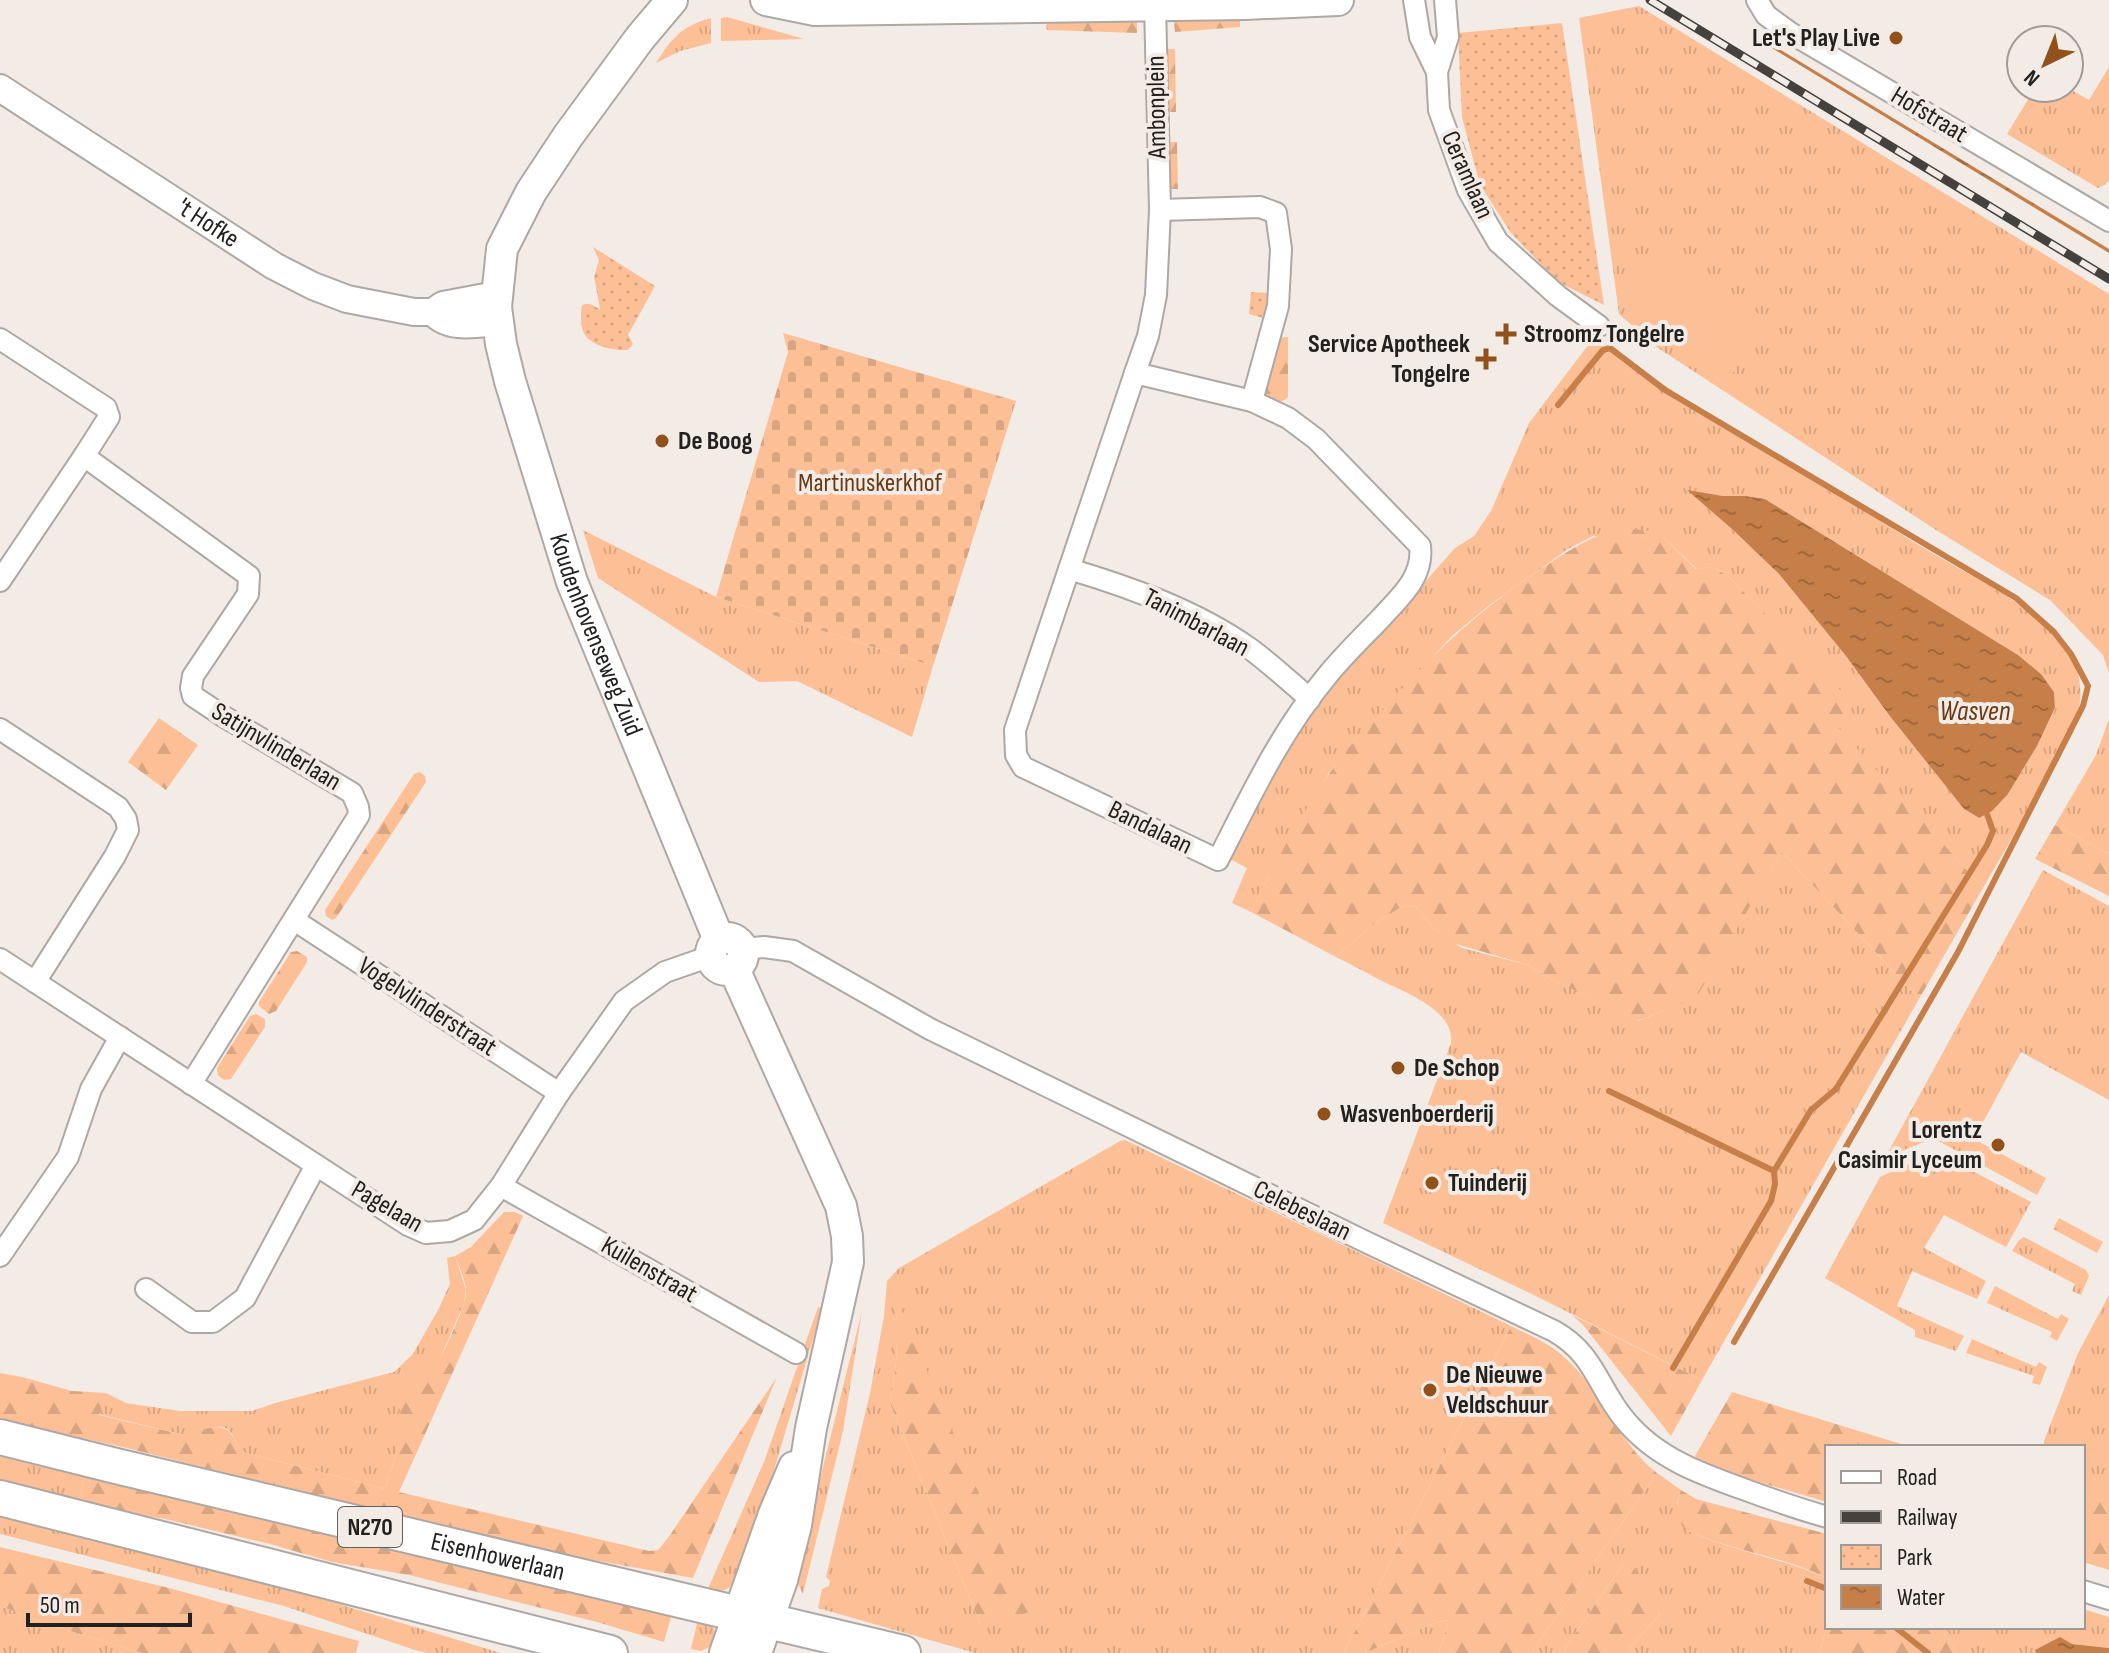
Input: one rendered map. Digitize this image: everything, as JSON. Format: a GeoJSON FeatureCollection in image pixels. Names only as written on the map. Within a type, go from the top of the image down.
{"type":"FeatureCollection","features":[{"type":"Feature","properties":{"kind":"main road"},"geometry":{"type":"LineString","coordinates":[[496,309],[502,249],[531,192],[568,136],[672,0]]}},
{"type":"Feature","properties":{"kind":"main road"},"geometry":{"type":"LineString","coordinates":[[766,0],[815,10],[1338,0]]}},
{"type":"Feature","properties":{"kind":"main road","name":"Koudenhovenseweg Zuid"},"geometry":{"type":"LineString","coordinates":[[496,309],[510,381],[572,582],[726,953],[841,1206],[847,1236],[848,1268],[811,1428],[774,1514],[754,1617]]}},
{"type":"Feature","properties":{"kind":"main road","name":"Eisenhowerlaan"},"geometry":{"type":"LineString","coordinates":[[0,1437],[903,1653]]}},
{"type":"Feature","properties":{"kind":"main road","name":"N270"},"geometry":{"type":"LineString","coordinates":[[0,1498],[610,1653]]}},
{"type":"Feature","properties":{"kind":"main road"},"geometry":{"type":"LineString","coordinates":[[725,1653],[754,1617]]}},
{"type":"Feature","properties":{"kind":"main road"},"geometry":{"type":"LineString","coordinates":[[754,1617],[756,1653]]}},
{"type":"Feature","properties":{"kind":"street","name":"Ceramlaan"},"geometry":{"type":"LineString","coordinates":[[1414,0],[1420,37],[1437,72]]}},
{"type":"Feature","properties":{"kind":"street","name":"Ceramlaan"},"geometry":{"type":"LineString","coordinates":[[1445,0],[1448,37],[1437,72],[1439,110],[1468,190],[1498,242],[1558,296],[1599,326]]}},
{"type":"Feature","properties":{"kind":"street","name":"Hofstraat"},"geometry":{"type":"LineString","coordinates":[[1757,0],[1766,15],[1789,32],[2106,212]]}},
{"type":"Feature","properties":{"kind":"street","name":"Ambonplein"},"geometry":{"type":"LineString","coordinates":[[1135,373],[1148,336],[1156,295],[1160,210],[1155,5]]}},
{"type":"Feature","properties":{"kind":"street","name":"'t Hofke"},"geometry":{"type":"LineString","coordinates":[[0,88],[274,266],[300,279],[347,299],[414,312],[433,312],[443,305],[496,309]]}},
{"type":"Feature","properties":{"kind":"street"},"geometry":{"type":"LineString","coordinates":[[1160,210],[1260,207],[1276,213],[1281,249],[1278,306],[1252,401]]}},
{"type":"Feature","properties":{"kind":"street"},"geometry":{"type":"LineString","coordinates":[[0,339],[106,408],[109,417],[4,567]]}},
{"type":"Feature","properties":{"kind":"street","name":"Bandalaan"},"geometry":{"type":"LineString","coordinates":[[1135,373],[1252,401],[1288,418],[1316,439],[1420,546],[1422,558],[1413,584],[1327,676],[1310,699],[1269,760],[1218,860],[1023,767],[1016,755],[1015,730],[1135,373]]}},
{"type":"Feature","properties":{"kind":"street","name":"Satijnvlinderlaan"},"geometry":{"type":"LineString","coordinates":[[84,456],[249,576],[248,594],[193,676],[193,696],[352,793],[358,807],[359,815],[191,1084]]}},
{"type":"Feature","properties":{"kind":"street","name":"Tanimbarlaan"},"geometry":{"type":"LineString","coordinates":[[1069,569],[1115,582],[1193,615],[1249,647],[1310,699]]}},
{"type":"Feature","properties":{"kind":"street"},"geometry":{"type":"LineString","coordinates":[[0,729],[118,807],[126,819],[128,830],[115,856],[35,982]]}},
{"type":"Feature","properties":{"kind":"street","name":"Vogelvlinderstraat"},"geometry":{"type":"LineString","coordinates":[[294,920],[559,1093]]}},
{"type":"Feature","properties":{"kind":"street","name":"Celebeslaan"},"geometry":{"type":"LineString","coordinates":[[726,953],[764,947],[793,951],[930,1029],[1554,1331],[1583,1354],[1623,1418],[1657,1451],[1701,1473],[1825,1516]]}},
{"type":"Feature","properties":{"kind":"street","name":"Pagelaan"},"geometry":{"type":"LineString","coordinates":[[0,959],[408,1225],[426,1233],[450,1231],[474,1220],[501,1186],[559,1093],[624,1001],[665,972],[726,953]]}},
{"type":"Feature","properties":{"kind":"street"},"geometry":{"type":"LineString","coordinates":[[0,1256],[68,1157],[91,1089],[120,1037]]}},
{"type":"Feature","properties":{"kind":"street"},"geometry":{"type":"LineString","coordinates":[[146,1289],[192,1322],[213,1322],[245,1298],[316,1165]]}},
{"type":"Feature","properties":{"kind":"street","name":"Kuilenstraat"},"geometry":{"type":"LineString","coordinates":[[501,1186],[796,1353]]}},
{"type":"Feature","properties":{"kind":"street"},"geometry":{"type":"LineString","coordinates":[[2085,1592],[2109,1599]]}},
{"type":"Feature","properties":{"kind":"green space"},"geometry":{"type":"Polygon","coordinates":[[[1639,6],[2109,294],[2109,673],[2103,655],[2050,600],[1936,530],[1655,346],[1619,314],[1579,18],[1639,6]]]}},
{"type":"Feature","properties":{"kind":"green space"},"geometry":{"type":"Polygon","coordinates":[[[1240,13],[1240,27],[1175,32],[1173,14],[1240,13]]]}},
{"type":"Feature","properties":{"kind":"green space"},"geometry":{"type":"Polygon","coordinates":[[[1137,16],[1137,33],[1047,30],[1046,25],[1050,19],[1137,16]]]}},
{"type":"Feature","properties":{"kind":"green space"},"geometry":{"type":"Polygon","coordinates":[[[727,17],[804,39],[721,41],[721,18],[727,17]]]}},
{"type":"Feature","properties":{"kind":"green space"},"geometry":{"type":"Polygon","coordinates":[[[711,18],[711,43],[680,51],[656,63],[678,34],[711,18]]]}},
{"type":"Feature","properties":{"kind":"green space"},"geometry":{"type":"Polygon","coordinates":[[[1562,23],[1604,305],[1558,282],[1511,233],[1480,185],[1462,117],[1458,33],[1562,23]]]}},
{"type":"Feature","properties":{"kind":"green space"},"geometry":{"type":"Polygon","coordinates":[[[1166,49],[1175,49],[1176,112],[1168,112],[1166,49]]]}},
{"type":"Feature","properties":{"kind":"green space"},"geometry":{"type":"Polygon","coordinates":[[[2109,67],[2109,180],[2098,188],[2007,134],[2025,104],[2085,104],[2085,98],[2089,100],[2109,67]]]}},
{"type":"Feature","properties":{"kind":"green space"},"geometry":{"type":"Polygon","coordinates":[[[1168,142],[1177,142],[1178,189],[1169,189],[1168,142]]]}},
{"type":"Feature","properties":{"kind":"green space"},"geometry":{"type":"Polygon","coordinates":[[[593,247],[655,286],[628,335],[633,344],[628,350],[596,344],[583,331],[582,305],[590,304],[600,309],[594,277],[599,260],[593,247]]]}},
{"type":"Feature","properties":{"kind":"green space"},"geometry":{"type":"Polygon","coordinates":[[[1660,249],[1766,319],[1733,373],[1624,301],[1660,249]]]}},
{"type":"Feature","properties":{"kind":"green space"},"geometry":{"type":"Polygon","coordinates":[[[1251,292],[1270,293],[1266,319],[1249,314],[1251,292]]]}},
{"type":"Feature","properties":{"kind":"green space","name":"Martinuskerkhof"},"geometry":{"type":"Polygon","coordinates":[[[783,333],[1016,401],[933,666],[716,597],[788,352],[783,333]]]}},
{"type":"Feature","properties":{"kind":"green space"},"geometry":{"type":"Polygon","coordinates":[[[1288,337],[1288,397],[1275,402],[1264,392],[1278,338],[1288,337]]]}},
{"type":"Feature","properties":{"kind":"green space"},"geometry":{"type":"Polygon","coordinates":[[[1592,340],[1917,544],[1993,588],[2047,626],[2062,642],[2075,664],[2080,686],[2079,710],[2072,734],[1983,888],[1836,726],[1846,713],[1811,661],[1729,577],[1713,567],[1697,569],[1664,538],[1593,536],[1568,549],[1453,635],[1329,773],[1251,912],[1232,903],[1247,868],[1226,857],[1295,735],[1325,695],[1455,548],[1474,536],[1491,511],[1529,423],[1592,340]],[[1689,491],[1779,574],[1964,809],[1978,818],[2008,794],[2055,709],[2054,692],[2041,674],[2018,655],[1765,499],[1689,491]]]}},
{"type":"Feature","properties":{"kind":"green space"},"geometry":{"type":"Polygon","coordinates":[[[1619,527],[1651,531],[1664,538],[1696,569],[1713,567],[1729,577],[1847,697],[1846,713],[1837,726],[1983,888],[1919,999],[1782,852],[1696,998],[1637,1021],[1528,965],[1453,943],[1434,929],[1416,907],[1405,905],[1375,923],[1336,957],[1251,912],[1287,842],[1329,774],[1357,738],[1421,669],[1454,636],[1529,577],[1583,543],[1619,527]]]}},
{"type":"Feature","properties":{"kind":"green space"},"geometry":{"type":"Polygon","coordinates":[[[583,530],[716,597],[933,666],[912,737],[797,681],[759,682],[598,578],[583,530]]]}},
{"type":"Feature","properties":{"kind":"green space"},"geometry":{"type":"Polygon","coordinates":[[[159,718],[198,745],[166,790],[128,762],[159,718]]]}},
{"type":"Feature","properties":{"kind":"green space"},"geometry":{"type":"Polygon","coordinates":[[[2109,719],[2109,854],[2055,825],[2096,755],[2109,719]]]}},
{"type":"Feature","properties":{"kind":"green space"},"geometry":{"type":"Polygon","coordinates":[[[420,772],[426,782],[332,920],[326,916],[325,910],[414,774],[420,772]]]}},
{"type":"Feature","properties":{"kind":"green space"},"geometry":{"type":"Polygon","coordinates":[[[2055,825],[2109,854],[2109,896],[2035,859],[2055,825]]]}},
{"type":"Feature","properties":{"kind":"green space"},"geometry":{"type":"Polygon","coordinates":[[[1782,852],[1919,999],[1702,1380],[1383,1223],[1451,1043],[1450,1031],[1437,1012],[1426,1004],[1336,957],[1375,923],[1405,905],[1416,907],[1434,929],[1462,948],[1528,965],[1638,1021],[1696,997],[1782,852]]]}},
{"type":"Feature","properties":{"kind":"green space"},"geometry":{"type":"Polygon","coordinates":[[[2043,870],[2109,906],[2109,1100],[2021,1052],[1974,1139],[2046,1178],[2037,1195],[1933,1138],[1885,1158],[2043,870]]]}},
{"type":"Feature","properties":{"kind":"green space"},"geometry":{"type":"Polygon","coordinates":[[[297,951],[307,957],[307,962],[276,1011],[269,1014],[259,1006],[259,1002],[291,952],[297,951]]]}},
{"type":"Feature","properties":{"kind":"green space"},"geometry":{"type":"Polygon","coordinates":[[[256,1014],[265,1019],[265,1027],[231,1079],[224,1080],[218,1075],[217,1068],[250,1016],[256,1014]]]}},
{"type":"Feature","properties":{"kind":"green space"},"geometry":{"type":"Polygon","coordinates":[[[1125,1140],[1511,1326],[1344,1653],[975,1653],[818,1608],[822,1589],[829,1586],[830,1581],[826,1577],[870,1393],[887,1281],[899,1268],[1125,1140]],[[896,1298],[897,1350],[890,1403],[982,1628],[896,1298]]]}},
{"type":"Feature","properties":{"kind":"green space"},"geometry":{"type":"Polygon","coordinates":[[[1933,1153],[2031,1202],[2006,1247],[1944,1215],[1924,1248],[1986,1281],[1977,1299],[1912,1271],[1897,1306],[1964,1336],[1956,1351],[1915,1337],[1915,1330],[1825,1278],[1880,1177],[1933,1153]]]}},
{"type":"Feature","properties":{"kind":"green space"},"geometry":{"type":"Polygon","coordinates":[[[504,1212],[523,1216],[399,1492],[649,1551],[658,1550],[777,1377],[693,1578],[504,1544],[131,1449],[0,1419],[0,1373],[72,1391],[106,1393],[99,1415],[180,1434],[221,1428],[232,1435],[242,1452],[385,1489],[402,1429],[401,1399],[433,1370],[462,1309],[465,1283],[455,1256],[471,1247],[504,1212]]]}},
{"type":"Feature","properties":{"kind":"green space"},"geometry":{"type":"Polygon","coordinates":[[[2059,1218],[2103,1242],[2097,1253],[2053,1229],[2059,1218]]]}},
{"type":"Feature","properties":{"kind":"green space"},"geometry":{"type":"Polygon","coordinates":[[[2024,1237],[2086,1270],[2089,1276],[2081,1295],[2072,1291],[2075,1284],[2012,1251],[2024,1237]]]}},
{"type":"Feature","properties":{"kind":"green space"},"geometry":{"type":"Polygon","coordinates":[[[455,1256],[466,1290],[464,1303],[436,1368],[426,1380],[411,1389],[399,1406],[402,1435],[385,1489],[242,1452],[232,1434],[224,1428],[180,1434],[98,1414],[106,1393],[126,1403],[180,1411],[252,1411],[394,1372],[413,1354],[439,1308],[450,1284],[447,1258],[455,1256]]]}},
{"type":"Feature","properties":{"kind":"green space"},"geometry":{"type":"Polygon","coordinates":[[[1995,1286],[2058,1319],[2061,1314],[2069,1319],[2057,1341],[2050,1337],[2052,1332],[1987,1303],[1995,1286]]]}},
{"type":"Feature","properties":{"kind":"green space"},"geometry":{"type":"Polygon","coordinates":[[[895,1295],[1029,1612],[982,1628],[890,1403],[897,1349],[895,1295]]]}},
{"type":"Feature","properties":{"kind":"green space"},"geometry":{"type":"Polygon","coordinates":[[[2109,1295],[2109,1503],[2085,1496],[2085,1445],[2044,1445],[2078,1353],[2109,1295]]]}},
{"type":"Feature","properties":{"kind":"green space"},"geometry":{"type":"Polygon","coordinates":[[[818,1307],[822,1309],[743,1574],[727,1589],[706,1593],[764,1462],[818,1307]]]}},
{"type":"Feature","properties":{"kind":"green space"},"geometry":{"type":"Polygon","coordinates":[[[862,1311],[843,1431],[803,1594],[797,1571],[862,1311]]]}},
{"type":"Feature","properties":{"kind":"green space"},"geometry":{"type":"Polygon","coordinates":[[[1572,1315],[1702,1380],[1671,1436],[1583,1325],[1572,1315]]]}},
{"type":"Feature","properties":{"kind":"green space"},"geometry":{"type":"Polygon","coordinates":[[[1511,1326],[1552,1348],[1577,1370],[1631,1446],[1657,1473],[1531,1653],[1439,1653],[1447,1620],[1365,1653],[1344,1653],[1511,1326]]]}},
{"type":"Feature","properties":{"kind":"green space"},"geometry":{"type":"Polygon","coordinates":[[[1972,1339],[2036,1367],[2039,1362],[2047,1367],[2040,1385],[2032,1383],[2034,1376],[1966,1353],[1972,1339]]]}},
{"type":"Feature","properties":{"kind":"green space"},"geometry":{"type":"Polygon","coordinates":[[[1732,1392],[1904,1445],[1825,1445],[1825,1501],[1735,1475],[1695,1456],[1732,1392]]]}},
{"type":"Feature","properties":{"kind":"green space"},"geometry":{"type":"Polygon","coordinates":[[[0,1454],[86,1474],[77,1504],[0,1483],[0,1454]]]}},
{"type":"Feature","properties":{"kind":"green space"},"geometry":{"type":"Polygon","coordinates":[[[1657,1473],[1681,1490],[1677,1503],[1686,1530],[1825,1577],[1826,1629],[1820,1653],[1625,1653],[1660,1614],[1623,1564],[1562,1653],[1531,1653],[1657,1473]]]}},
{"type":"Feature","properties":{"kind":"green space"},"geometry":{"type":"Polygon","coordinates":[[[86,1474],[673,1610],[664,1642],[409,1575],[332,1562],[165,1519],[77,1504],[86,1474]]]}},
{"type":"Feature","properties":{"kind":"green space"},"geometry":{"type":"Polygon","coordinates":[[[1681,1490],[1696,1499],[1825,1533],[1825,1577],[1686,1530],[1679,1521],[1681,1490]]]}},
{"type":"Feature","properties":{"kind":"green space"},"geometry":{"type":"Polygon","coordinates":[[[2085,1496],[2109,1502],[2109,1570],[2085,1563],[2085,1496]]]}},
{"type":"Feature","properties":{"kind":"green space"},"geometry":{"type":"Polygon","coordinates":[[[0,1516],[312,1596],[501,1653],[427,1653],[415,1650],[284,1606],[0,1534],[0,1516]]]}},
{"type":"Feature","properties":{"kind":"green space"},"geometry":{"type":"Polygon","coordinates":[[[0,1547],[173,1589],[359,1641],[356,1653],[142,1653],[0,1606],[0,1547]]]}},
{"type":"Feature","properties":{"kind":"green space"},"geometry":{"type":"Polygon","coordinates":[[[1629,1559],[1660,1614],[1625,1653],[1562,1653],[1623,1564],[1629,1559]]]}},
{"type":"Feature","properties":{"kind":"green space"},"geometry":{"type":"Polygon","coordinates":[[[0,1606],[54,1626],[142,1653],[0,1653],[0,1606]]]}},
{"type":"Feature","properties":{"kind":"green space"},"geometry":{"type":"Polygon","coordinates":[[[2085,1610],[2109,1617],[2109,1648],[2072,1644],[2036,1650],[2036,1653],[1957,1653],[1941,1629],[2085,1629],[2085,1610]]]}},
{"type":"Feature","properties":{"kind":"green space"},"geometry":{"type":"Polygon","coordinates":[[[698,1619],[710,1622],[716,1633],[713,1645],[701,1651],[691,1649],[698,1619]]]}},
{"type":"Feature","properties":{"kind":"green space"},"geometry":{"type":"Polygon","coordinates":[[[1448,1620],[1439,1653],[1365,1653],[1432,1624],[1448,1620]]]}},
{"type":"Feature","properties":{"kind":"green space"},"geometry":{"type":"Polygon","coordinates":[[[1826,1629],[1941,1629],[1957,1653],[1820,1653],[1826,1629]]]}},
{"type":"Feature","properties":{"kind":"water"},"geometry":{"type":"Polygon","coordinates":[[[1758,36],[2109,249],[2109,253],[1757,39],[1758,36]]]}},
{"type":"Feature","properties":{"kind":"water","name":"Wasven"},"geometry":{"type":"Polygon","coordinates":[[[1687,490],[1765,499],[2018,655],[2041,674],[2054,692],[2055,708],[2037,746],[2008,794],[1992,811],[1979,818],[1964,809],[1779,574],[1687,490]]]}},
{"type":"Feature","properties":{"kind":"water"},"geometry":{"type":"Polygon","coordinates":[[[2060,1637],[2072,1644],[2109,1648],[2109,1653],[2036,1653],[2035,1650],[2060,1637]]]}},
{"type":"Feature","properties":{"kind":"waterway"},"geometry":{"type":"LineString","coordinates":[[1558,405],[1603,350],[1610,348],[1665,390],[2016,598],[2054,632],[2071,654],[2088,686],[2083,706],[1958,952],[1734,1342]]}},
{"type":"Feature","properties":{"kind":"waterway"},"geometry":{"type":"LineString","coordinates":[[1673,1368],[1771,1201],[1774,1171],[1811,1110],[1836,1089],[1987,845],[1993,831],[1987,814]]}},
{"type":"Feature","properties":{"kind":"waterway"},"geometry":{"type":"LineString","coordinates":[[1609,1091],[1774,1171]]}},
{"type":"Feature","properties":{"kind":"waterway"},"geometry":{"type":"LineString","coordinates":[[1807,1581],[1825,1588]]}},
{"type":"Feature","properties":{"kind":"waterway"},"geometry":{"type":"LineString","coordinates":[[1898,1629],[1928,1653]]}},
{"type":"Feature","properties":{"kind":"railway"},"geometry":{"type":"LineString","coordinates":[[1650,0],[2109,279]]}},
{"type":"Feature","properties":{"kind":"place","name":"Let's Play Live"},"geometry":{"type":"Point","coordinates":[1896,38]}},
{"type":"Feature","properties":{"kind":"place","name":"Stroomz Tongelre"},"geometry":{"type":"Point","coordinates":[1506,334]}},
{"type":"Feature","properties":{"kind":"place","name":"Service Apotheek Tongelre"},"geometry":{"type":"Point","coordinates":[1486,359]}},
{"type":"Feature","properties":{"kind":"place","name":"De Boog"},"geometry":{"type":"Point","coordinates":[662,441]}},
{"type":"Feature","properties":{"kind":"place","name":"De Schop"},"geometry":{"type":"Point","coordinates":[1398,1068]}},
{"type":"Feature","properties":{"kind":"place","name":"Wasvenboerderij"},"geometry":{"type":"Point","coordinates":[1324,1114]}},
{"type":"Feature","properties":{"kind":"place","name":"Lorentz Casimir Lyceum"},"geometry":{"type":"Point","coordinates":[1998,1145]}},
{"type":"Feature","properties":{"kind":"place","name":"Tuinderij"},"geometry":{"type":"Point","coordinates":[1432,1183]}},
{"type":"Feature","properties":{"kind":"place","name":"De Nieuwe Veldschuur"},"geometry":{"type":"Point","coordinates":[1430,1390]}}]}
